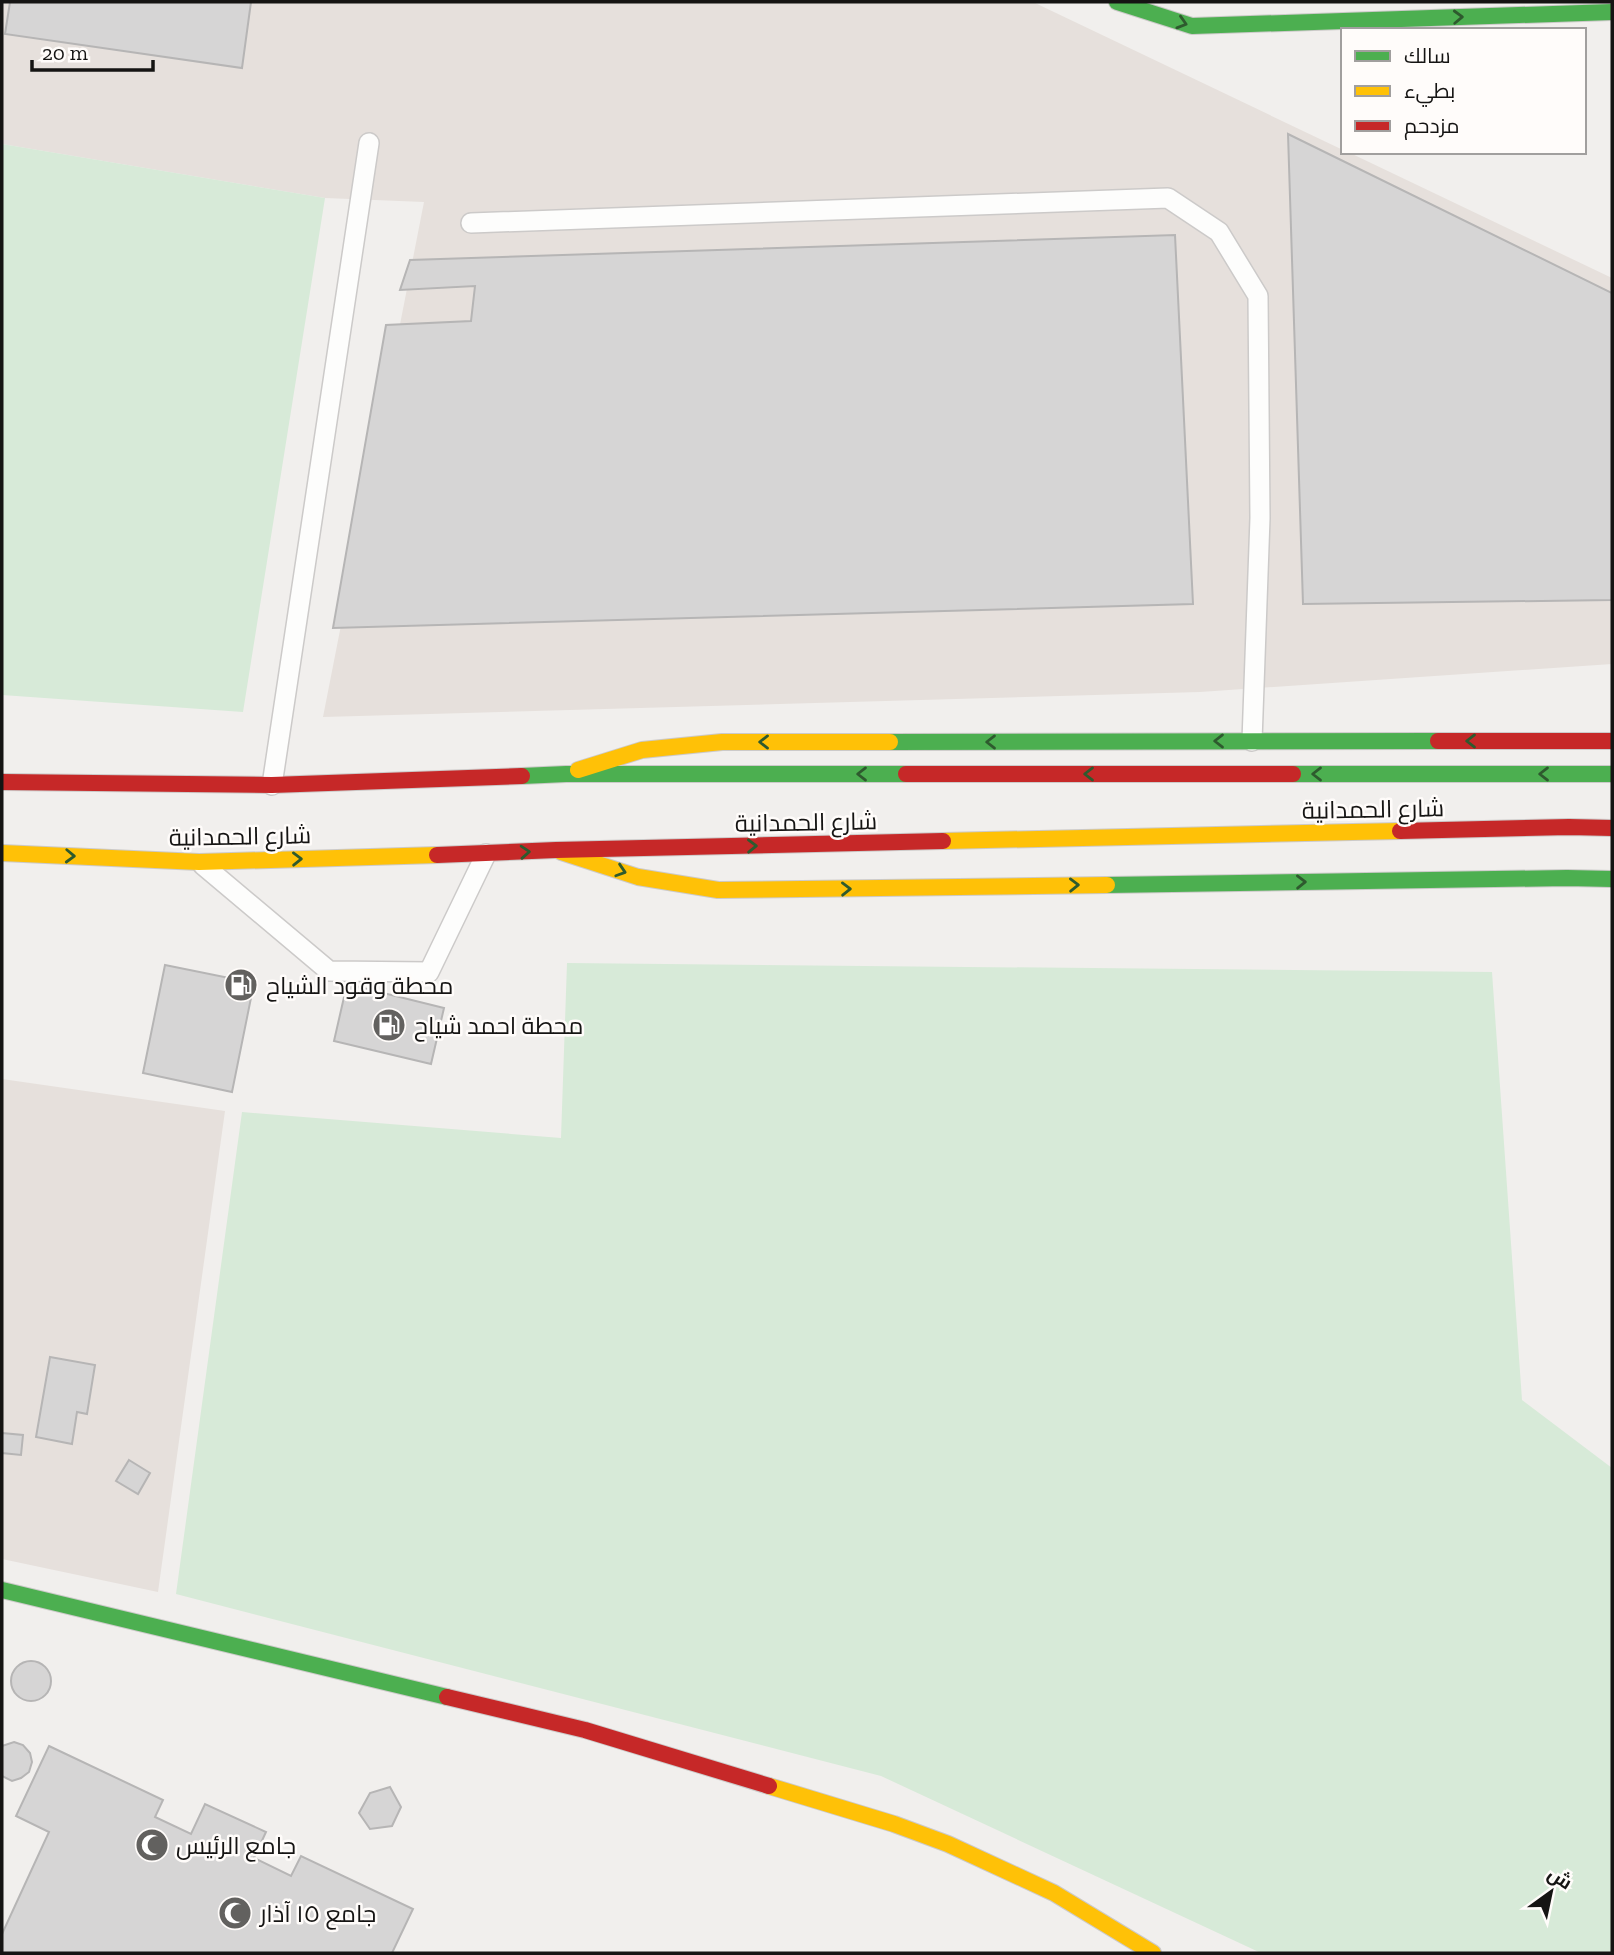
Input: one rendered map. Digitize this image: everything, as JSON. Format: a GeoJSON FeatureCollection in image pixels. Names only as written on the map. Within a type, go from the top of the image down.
{"type":"FeatureCollection","features":[{"type":"Feature","properties":{"kind":"main road"},"geometry":{"type":"LineString","coordinates":[[1117,2],[1192,26],[1612,12]]}},
{"type":"Feature","properties":{"kind":"main road"},"geometry":{"type":"LineString","coordinates":[[566,775],[642,750],[722,742],[1612,741]]}},
{"type":"Feature","properties":{"kind":"main road","name":"شارع الحمدانية"},"geometry":{"type":"LineString","coordinates":[[2,782],[272,785],[566,775],[1612,774]]}},
{"type":"Feature","properties":{"kind":"main road","name":"شارع الحمدانية"},"geometry":{"type":"LineString","coordinates":[[2,853],[199,862],[556,850],[1612,828]]}},
{"type":"Feature","properties":{"kind":"main road"},"geometry":{"type":"LineString","coordinates":[[556,850],[638,877],[718,890],[1612,879]]}},
{"type":"Feature","properties":{"kind":"main road"},"geometry":{"type":"LineString","coordinates":[[2,1590],[585,1730],[894,1824],[948,1844],[1033,1883],[1153,1953]]}},
{"type":"Feature","properties":{"kind":"lane"},"geometry":{"type":"LineString","coordinates":[[272,785],[369,144]]}},
{"type":"Feature","properties":{"kind":"lane"},"geometry":{"type":"LineString","coordinates":[[471,223],[1168,198],[1219,232],[1258,296],[1260,518],[1252,741]]}},
{"type":"Feature","properties":{"kind":"lane"},"geometry":{"type":"LineString","coordinates":[[199,862],[329,971],[429,972],[486,854]]}},
{"type":"Feature","properties":{"kind":"shaded area"},"geometry":{"type":"Polygon","coordinates":[[[2,2],[1033,2],[1341,149],[1341,154],[1352,154],[1612,278],[1612,664],[1200,692],[323,717],[424,202],[325,198],[2,144],[2,2]]]}},
{"type":"Feature","properties":{"kind":"shaded area"},"geometry":{"type":"Polygon","coordinates":[[[2,1079],[225,1111],[158,1592],[2,1559],[2,1079]]]}},
{"type":"Feature","properties":{"kind":"green space"},"geometry":{"type":"Polygon","coordinates":[[[2,144],[325,198],[243,712],[2,695],[2,144]]]}},
{"type":"Feature","properties":{"kind":"green space"},"geometry":{"type":"Polygon","coordinates":[[[567,963],[1492,972],[1522,1400],[1612,1468],[1612,1953],[1261,1953],[881,1776],[176,1594],[242,1112],[561,1138],[567,963]]]}},
{"type":"Feature","properties":{"kind":"building"},"geometry":{"type":"Polygon","coordinates":[[[10,2],[251,2],[242,68],[5,34],[10,2]]]}},
{"type":"Feature","properties":{"kind":"building"},"geometry":{"type":"Polygon","coordinates":[[[1288,134],[1612,293],[1612,600],[1303,604],[1288,134]]]}},
{"type":"Feature","properties":{"kind":"building"},"geometry":{"type":"Polygon","coordinates":[[[1175,235],[1193,604],[333,628],[386,325],[471,321],[475,286],[400,290],[410,260],[1175,235]]]}},
{"type":"Feature","properties":{"kind":"building"},"geometry":{"type":"Polygon","coordinates":[[[165,965],[254,983],[232,1092],[143,1073],[165,965]]]}},
{"type":"Feature","properties":{"kind":"building","name":"محطة احمد شياح"},"geometry":{"type":"Polygon","coordinates":[[[347,984],[444,1008],[431,1064],[334,1041],[347,984]]]}},
{"type":"Feature","properties":{"kind":"building"},"geometry":{"type":"Polygon","coordinates":[[[50,1357],[95,1365],[87,1414],[77,1412],[72,1444],[36,1437],[50,1357]]]}},
{"type":"Feature","properties":{"kind":"building"},"geometry":{"type":"Polygon","coordinates":[[[2,1433],[23,1435],[21,1455],[2,1453],[2,1433]]]}},
{"type":"Feature","properties":{"kind":"building"},"geometry":{"type":"Polygon","coordinates":[[[129,1460],[150,1473],[138,1494],[116,1481],[129,1460]]]}},
{"type":"Feature","properties":{"kind":"building"},"geometry":{"type":"Polygon","coordinates":[[[31,1661],[45,1667],[51,1681],[45,1695],[31,1701],[17,1695],[11,1681],[17,1667],[31,1661]]]}},
{"type":"Feature","properties":{"kind":"building"},"geometry":{"type":"Polygon","coordinates":[[[14,1742],[23,1745],[30,1753],[32,1762],[29,1772],[12,1781],[2,1776],[2,1746],[14,1742]]]}},
{"type":"Feature","properties":{"kind":"building","name":"جامع الرئيس"},"geometry":{"type":"Polygon","coordinates":[[[49,1746],[163,1800],[155,1817],[191,1834],[205,1804],[266,1832],[254,1858],[291,1876],[301,1856],[413,1909],[392,1953],[2,1953],[2,1934],[49,1832],[16,1816],[49,1746]]]}},
{"type":"Feature","properties":{"kind":"building"},"geometry":{"type":"Polygon","coordinates":[[[390,1787],[401,1807],[392,1826],[370,1829],[359,1813],[370,1793],[390,1787]]]}},
{"type":"Feature","properties":{"kind":"traffic: fast"},"geometry":{"type":"LineString","coordinates":[[1117,2],[1192,26],[1612,12]]}},
{"type":"Feature","properties":{"kind":"traffic: fast"},"geometry":{"type":"LineString","coordinates":[[890,742],[1438,741]]}},
{"type":"Feature","properties":{"kind":"traffic: fast"},"geometry":{"type":"LineString","coordinates":[[522,776],[906,774]]}},
{"type":"Feature","properties":{"kind":"traffic: fast"},"geometry":{"type":"LineString","coordinates":[[1293,774],[1612,774]]}},
{"type":"Feature","properties":{"kind":"traffic: fast"},"geometry":{"type":"LineString","coordinates":[[1107,885],[1612,879]]}},
{"type":"Feature","properties":{"kind":"traffic: fast"},"geometry":{"type":"LineString","coordinates":[[2,1590],[447,1697]]}},
{"type":"Feature","properties":{"kind":"traffic: slow"},"geometry":{"type":"LineString","coordinates":[[578,770],[642,750],[722,742],[890,742]]}},
{"type":"Feature","properties":{"kind":"traffic: slow"},"geometry":{"type":"LineString","coordinates":[[943,841],[1400,831]]}},
{"type":"Feature","properties":{"kind":"traffic: slow"},"geometry":{"type":"LineString","coordinates":[[561,852],[638,877],[718,890],[1107,885]]}},
{"type":"Feature","properties":{"kind":"traffic: slow"},"geometry":{"type":"LineString","coordinates":[[2,853],[199,862],[437,855]]}},
{"type":"Feature","properties":{"kind":"traffic: slow"},"geometry":{"type":"LineString","coordinates":[[769,1786],[894,1824],[948,1844],[1054,1893],[1153,1953]]}},
{"type":"Feature","properties":{"kind":"traffic: jam"},"geometry":{"type":"LineString","coordinates":[[1438,741],[1612,741]]}},
{"type":"Feature","properties":{"kind":"traffic: jam"},"geometry":{"type":"LineString","coordinates":[[906,774],[1293,774]]}},
{"type":"Feature","properties":{"kind":"traffic: jam"},"geometry":{"type":"LineString","coordinates":[[2,782],[272,785],[522,776]]}},
{"type":"Feature","properties":{"kind":"traffic: jam"},"geometry":{"type":"LineString","coordinates":[[1400,831],[1612,828]]}},
{"type":"Feature","properties":{"kind":"traffic: jam"},"geometry":{"type":"LineString","coordinates":[[437,855],[943,841]]}},
{"type":"Feature","properties":{"kind":"traffic: jam"},"geometry":{"type":"LineString","coordinates":[[447,1697],[585,1730],[769,1786]]}},
{"type":"Feature","properties":{"kind":"place","name":"محطة وقود الشياح"},"geometry":{"type":"Point","coordinates":[241,985]}},
{"type":"Feature","properties":{"kind":"place","name":"محطة احمد شياح"},"geometry":{"type":"Point","coordinates":[389,1025]}},
{"type":"Feature","properties":{"kind":"place","name":"جامع الرئيس"},"geometry":{"type":"Point","coordinates":[152,1845]}},
{"type":"Feature","properties":{"kind":"place","name":"جامع ١٥ آذار"},"geometry":{"type":"Point","coordinates":[235,1913]}}]}
